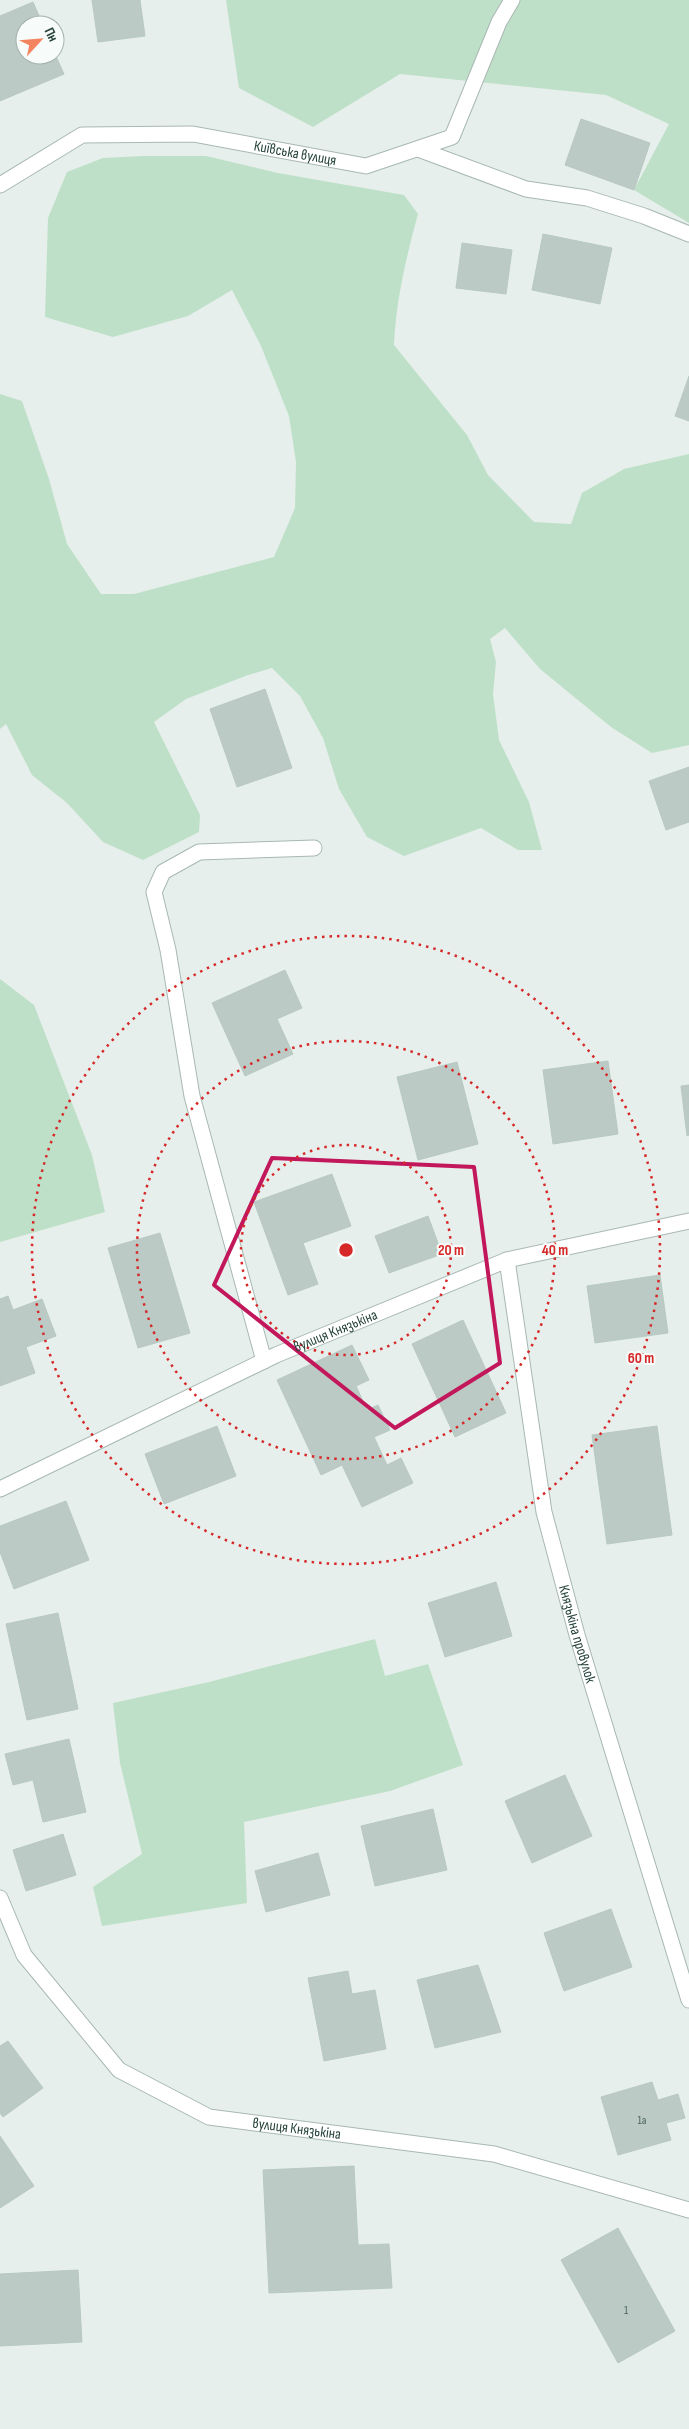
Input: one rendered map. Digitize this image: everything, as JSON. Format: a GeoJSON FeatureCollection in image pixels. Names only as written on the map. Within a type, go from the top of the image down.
{"type":"FeatureCollection","features":[{"type":"Feature","properties":{"kind":"street","name":"Київська вулиця"},"geometry":{"type":"LineString","coordinates":[[0,186],[82,134],[193,134],[366,166],[452,137],[499,22],[512,0]]}},
{"type":"Feature","properties":{"kind":"street"},"geometry":{"type":"LineString","coordinates":[[418,149],[526,189],[587,198],[644,216],[689,234]]}},
{"type":"Feature","properties":{"kind":"street"},"geometry":{"type":"LineString","coordinates":[[264,1361],[192,1096],[168,950],[154,892],[163,872],[199,852],[314,848]]}},
{"type":"Feature","properties":{"kind":"street","name":"вулиця Князькіна"},"geometry":{"type":"LineString","coordinates":[[0,1489],[264,1361],[507,1260],[689,1221]]}},
{"type":"Feature","properties":{"kind":"street","name":"Князькіна провулок"},"geometry":{"type":"LineString","coordinates":[[507,1260],[544,1512],[577,1635],[689,2000]]}},
{"type":"Feature","properties":{"kind":"street","name":"вулиця Князькіна"},"geometry":{"type":"LineString","coordinates":[[0,1898],[24,1955],[119,2070],[209,2118],[494,2154],[689,2210]]}},
{"type":"Feature","properties":{"kind":"highlighted area"},"geometry":{"type":"Polygon","coordinates":[[[272,1158],[474,1167],[500,1363],[395,1428],[214,1285],[272,1158]]]}},
{"type":"Feature","properties":{"kind":"green space"},"geometry":{"type":"Polygon","coordinates":[[[226,0],[689,0],[689,223],[634,190],[669,124],[606,95],[400,74],[313,127],[239,88],[226,0]]]}},
{"type":"Feature","properties":{"kind":"green space"},"geometry":{"type":"Polygon","coordinates":[[[206,156],[278,173],[404,195],[418,214],[402,279],[394,345],[467,435],[488,475],[534,522],[571,524],[582,493],[624,469],[689,454],[689,745],[652,753],[611,727],[540,669],[505,628],[490,639],[496,662],[493,694],[499,740],[529,802],[542,850],[518,850],[481,828],[404,856],[367,837],[339,789],[323,738],[300,696],[272,668],[248,675],[186,699],[154,722],[200,815],[199,832],[143,860],[103,842],[67,803],[32,775],[6,724],[0,729],[0,394],[22,401],[49,479],[67,544],[101,594],[134,594],[274,557],[295,508],[296,462],[289,416],[261,346],[232,290],[188,316],[113,337],[45,317],[48,218],[67,172],[103,158],[206,156]]]}},
{"type":"Feature","properties":{"kind":"green space"},"geometry":{"type":"Polygon","coordinates":[[[0,979],[34,1005],[92,1155],[105,1212],[0,1242],[0,979]]]}},
{"type":"Feature","properties":{"kind":"green space"},"geometry":{"type":"Polygon","coordinates":[[[375,1639],[385,1676],[428,1664],[463,1765],[390,1791],[244,1822],[247,1903],[102,1926],[93,1887],[142,1854],[120,1763],[113,1703],[209,1682],[375,1639]]]}},
{"type":"Feature","properties":{"kind":"building"},"geometry":{"type":"Polygon","coordinates":[[[92,0],[140,0],[145,36],[98,42],[92,0]]]}},
{"type":"Feature","properties":{"kind":"building"},"geometry":{"type":"Polygon","coordinates":[[[33,2],[39,15],[15,15],[15,65],[60,65],[64,74],[0,101],[0,16],[33,2]]]}},
{"type":"Feature","properties":{"kind":"building"},"geometry":{"type":"Polygon","coordinates":[[[581,119],[650,143],[634,190],[565,165],[581,119]]]}},
{"type":"Feature","properties":{"kind":"building"},"geometry":{"type":"Polygon","coordinates":[[[543,234],[612,248],[600,304],[532,290],[543,234]]]}},
{"type":"Feature","properties":{"kind":"building"},"geometry":{"type":"Polygon","coordinates":[[[462,243],[512,250],[506,294],[456,288],[462,243]]]}},
{"type":"Feature","properties":{"kind":"building"},"geometry":{"type":"Polygon","coordinates":[[[689,376],[689,421],[675,416],[689,376]]]}},
{"type":"Feature","properties":{"kind":"building"},"geometry":{"type":"Polygon","coordinates":[[[265,689],[292,768],[237,787],[210,709],[265,689]]]}},
{"type":"Feature","properties":{"kind":"building"},"geometry":{"type":"Polygon","coordinates":[[[689,767],[689,822],[666,830],[649,781],[689,767]]]}},
{"type":"Feature","properties":{"kind":"building"},"geometry":{"type":"Polygon","coordinates":[[[285,970],[302,1008],[277,1019],[293,1054],[245,1076],[212,1003],[285,970]]]}},
{"type":"Feature","properties":{"kind":"building"},"geometry":{"type":"Polygon","coordinates":[[[608,1061],[618,1134],[553,1144],[543,1070],[608,1061]]]}},
{"type":"Feature","properties":{"kind":"building"},"geometry":{"type":"Polygon","coordinates":[[[457,1062],[478,1144],[418,1160],[397,1077],[457,1062]]]}},
{"type":"Feature","properties":{"kind":"building"},"geometry":{"type":"Polygon","coordinates":[[[689,1085],[689,1135],[687,1136],[681,1086],[689,1085]]]}},
{"type":"Feature","properties":{"kind":"building"},"geometry":{"type":"Polygon","coordinates":[[[332,1174],[351,1226],[303,1243],[318,1284],[288,1295],[254,1202],[332,1174]]]}},
{"type":"Feature","properties":{"kind":"building"},"geometry":{"type":"Polygon","coordinates":[[[428,1216],[442,1254],[389,1273],[375,1236],[428,1216]]]}},
{"type":"Feature","properties":{"kind":"building"},"geometry":{"type":"Polygon","coordinates":[[[160,1233],[190,1333],[138,1348],[108,1248],[160,1233]]]}},
{"type":"Feature","properties":{"kind":"building"},"geometry":{"type":"Polygon","coordinates":[[[660,1275],[668,1333],[595,1343],[587,1286],[660,1275]]]}},
{"type":"Feature","properties":{"kind":"building"},"geometry":{"type":"Polygon","coordinates":[[[8,1296],[13,1310],[42,1299],[56,1336],[26,1347],[35,1373],[0,1386],[0,1299],[8,1296]]]}},
{"type":"Feature","properties":{"kind":"building"},"geometry":{"type":"Polygon","coordinates":[[[463,1320],[506,1413],[455,1437],[412,1344],[463,1320]]]}},
{"type":"Feature","properties":{"kind":"building"},"geometry":{"type":"Polygon","coordinates":[[[352,1345],[369,1380],[356,1386],[367,1410],[378,1405],[390,1430],[374,1437],[387,1465],[401,1458],[413,1483],[362,1507],[342,1465],[321,1475],[277,1380],[352,1345]]]}},
{"type":"Feature","properties":{"kind":"building"},"geometry":{"type":"Polygon","coordinates":[[[217,1426],[236,1476],[164,1504],[145,1454],[217,1426]]]}},
{"type":"Feature","properties":{"kind":"building"},"geometry":{"type":"Polygon","coordinates":[[[657,1426],[672,1535],[607,1544],[592,1435],[657,1426]]]}},
{"type":"Feature","properties":{"kind":"building"},"geometry":{"type":"Polygon","coordinates":[[[66,1501],[89,1560],[14,1589],[0,1552],[0,1526],[66,1501]]]}},
{"type":"Feature","properties":{"kind":"building"},"geometry":{"type":"Polygon","coordinates":[[[496,1582],[512,1636],[445,1657],[428,1603],[496,1582]]]}},
{"type":"Feature","properties":{"kind":"building"},"geometry":{"type":"Polygon","coordinates":[[[58,1613],[78,1709],[27,1720],[6,1624],[58,1613]]]}},
{"type":"Feature","properties":{"kind":"building"},"geometry":{"type":"Polygon","coordinates":[[[69,1739],[86,1812],[43,1822],[33,1780],[13,1785],[5,1754],[69,1739]]]}},
{"type":"Feature","properties":{"kind":"building"},"geometry":{"type":"Polygon","coordinates":[[[565,1775],[592,1836],[532,1863],[505,1801],[565,1775]]]}},
{"type":"Feature","properties":{"kind":"building"},"geometry":{"type":"Polygon","coordinates":[[[433,1809],[447,1870],[375,1886],[361,1826],[433,1809]]]}},
{"type":"Feature","properties":{"kind":"building"},"geometry":{"type":"Polygon","coordinates":[[[63,1834],[76,1875],[26,1891],[13,1850],[63,1834]]]}},
{"type":"Feature","properties":{"kind":"building"},"geometry":{"type":"Polygon","coordinates":[[[318,1853],[330,1895],[266,1912],[255,1871],[318,1853]]]}},
{"type":"Feature","properties":{"kind":"building"},"geometry":{"type":"Polygon","coordinates":[[[611,1909],[632,1967],[564,1991],[544,1933],[611,1909]]]}},
{"type":"Feature","properties":{"kind":"building"},"geometry":{"type":"Polygon","coordinates":[[[478,1965],[501,2032],[435,2048],[417,1980],[478,1965]]]}},
{"type":"Feature","properties":{"kind":"building"},"geometry":{"type":"Polygon","coordinates":[[[348,1971],[352,1994],[375,1990],[386,2049],[324,2061],[308,1978],[348,1971]]]}},
{"type":"Feature","properties":{"kind":"building"},"geometry":{"type":"Polygon","coordinates":[[[8,2041],[43,2088],[3,2117],[0,2113],[0,2046],[8,2041]]]}},
{"type":"Feature","properties":{"kind":"building"},"geometry":{"type":"Polygon","coordinates":[[[652,2082],[658,2100],[678,2094],[685,2118],[666,2123],[671,2140],[618,2155],[601,2097],[652,2082]]]}},
{"type":"Feature","properties":{"kind":"building"},"geometry":{"type":"Polygon","coordinates":[[[0,2136],[34,2186],[0,2208],[0,2136]]]}},
{"type":"Feature","properties":{"kind":"building"},"geometry":{"type":"Polygon","coordinates":[[[354,2166],[358,2245],[389,2244],[392,2288],[269,2293],[263,2170],[354,2166]]]}},
{"type":"Feature","properties":{"kind":"building"},"geometry":{"type":"Polygon","coordinates":[[[618,2228],[675,2331],[618,2363],[561,2260],[618,2228]]]}},
{"type":"Feature","properties":{"kind":"building"},"geometry":{"type":"Polygon","coordinates":[[[78,2270],[82,2342],[0,2346],[0,2274],[78,2270]]]}}]}
